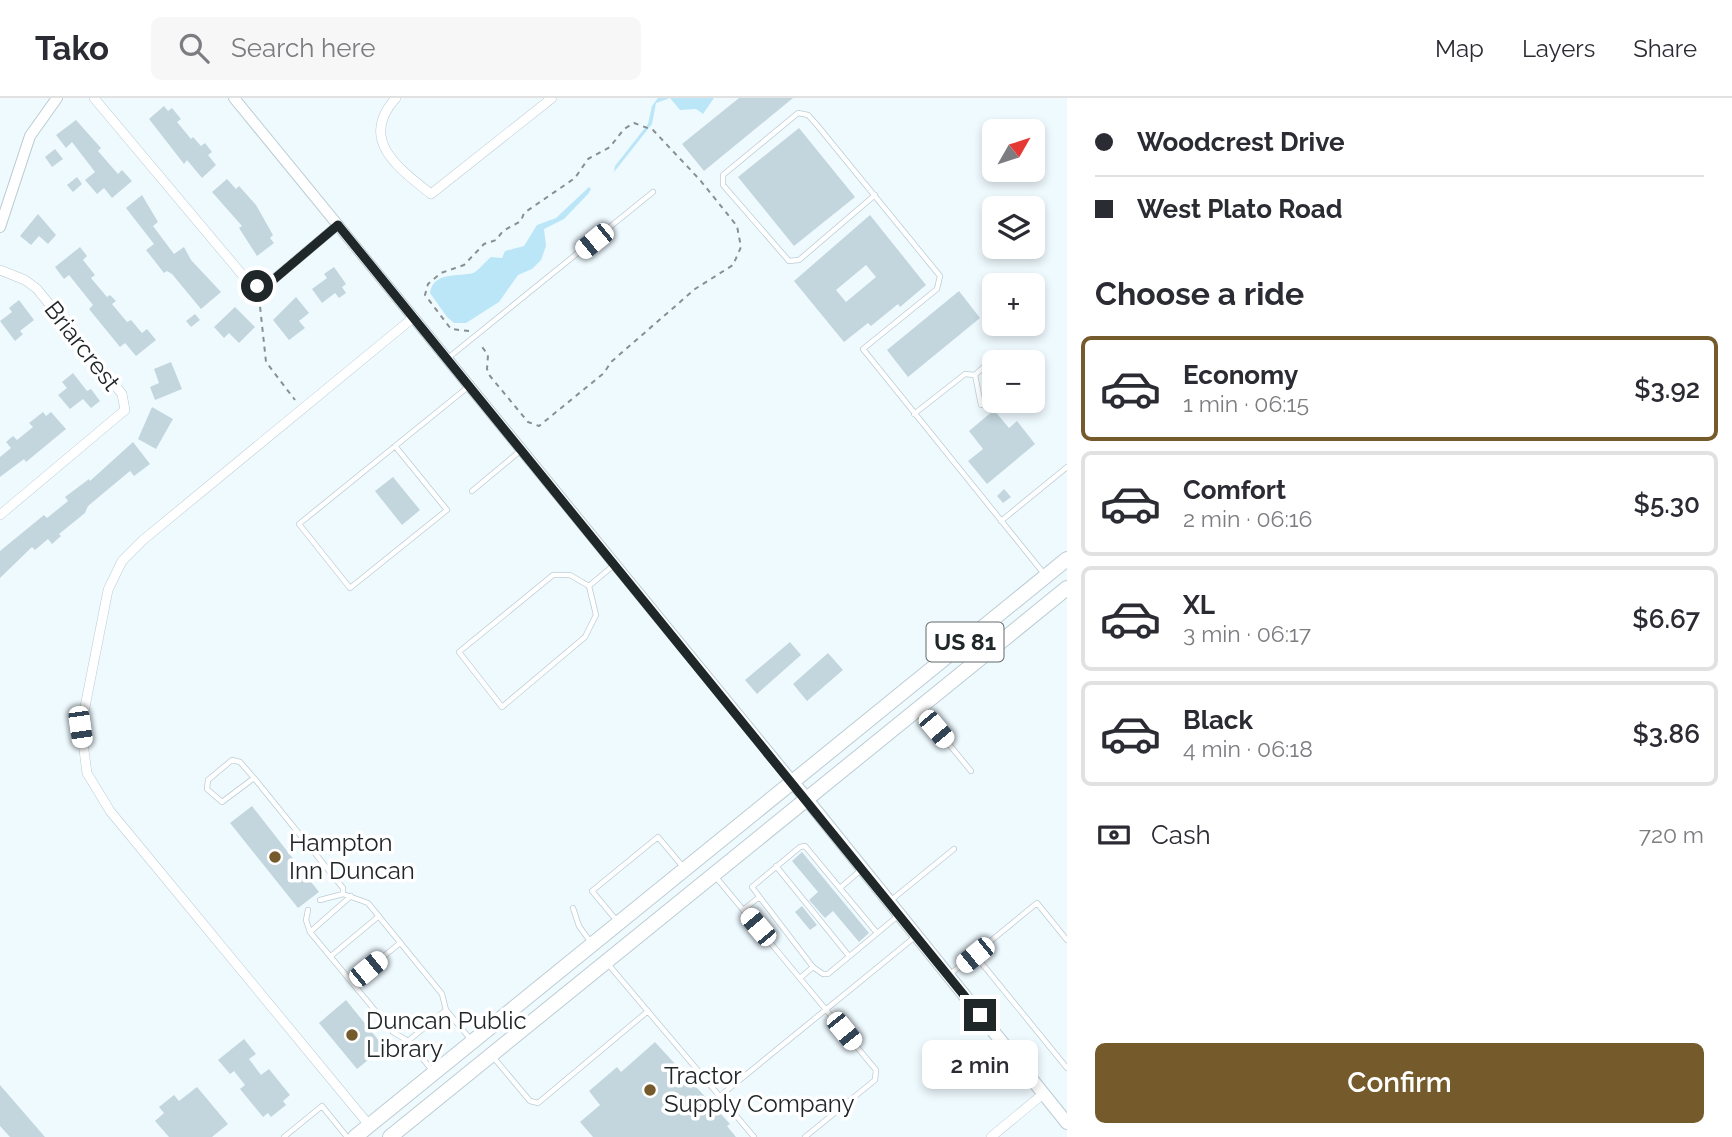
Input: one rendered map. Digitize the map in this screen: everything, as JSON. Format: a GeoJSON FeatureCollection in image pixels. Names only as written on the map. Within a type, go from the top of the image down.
{"type":"FeatureCollection","features":[{"type":"Feature","properties":{"kind":"main road","name":"US 81"},"geometry":{"type":"LineString","coordinates":[[359,1134],[1067,559]]}},
{"type":"Feature","properties":{"kind":"main road"},"geometry":{"type":"LineString","coordinates":[[1046,576],[1063,591]]}},
{"type":"Feature","properties":{"kind":"main road","name":"US 81"},"geometry":{"type":"LineString","coordinates":[[390,1137],[1063,591]]}},
{"type":"Feature","properties":{"kind":"main road"},"geometry":{"type":"LineString","coordinates":[[793,782],[1067,1123]]}},
{"type":"Feature","properties":{"kind":"main road"},"geometry":{"type":"LineString","coordinates":[[592,944],[606,961]]}},
{"type":"Feature","properties":{"kind":"street"},"geometry":{"type":"LineString","coordinates":[[0,227],[5,197],[30,136],[57,98]]}},
{"type":"Feature","properties":{"kind":"street"},"geometry":{"type":"LineString","coordinates":[[94,98],[242,278],[257,286],[273,280],[338,225]]}},
{"type":"Feature","properties":{"kind":"street"},"geometry":{"type":"LineString","coordinates":[[234,98],[793,782]]}},
{"type":"Feature","properties":{"kind":"street"},"geometry":{"type":"LineString","coordinates":[[396,98],[384,111],[379,131],[387,154],[403,172],[431,194],[552,98]]}},
{"type":"Feature","properties":{"kind":"street","name":"Briarcrest"},"geometry":{"type":"LineString","coordinates":[[0,270],[25,280],[37,289],[122,394],[125,410],[0,515]]}},
{"type":"Feature","properties":{"kind":"street"},"geometry":{"type":"LineString","coordinates":[[359,1134],[110,811],[87,774],[80,727],[108,590],[122,561],[143,540],[414,317]]}},
{"type":"Feature","properties":{"kind":"street"},"geometry":{"type":"LineString","coordinates":[[991,1137],[1043,1094]]}},
{"type":"Feature","properties":{"kind":"lane"},"geometry":{"type":"LineString","coordinates":[[875,195],[799,260],[789,261],[723,185],[723,175],[798,113],[808,116],[817,125],[875,195],[940,276],[937,289],[863,349],[1046,576]]}},
{"type":"Feature","properties":{"kind":"lane"},"geometry":{"type":"LineString","coordinates":[[447,359],[653,192]]}},
{"type":"Feature","properties":{"kind":"lane"},"geometry":{"type":"LineString","coordinates":[[914,414],[965,374],[975,375],[982,369]]}},
{"type":"Feature","properties":{"kind":"lane"},"geometry":{"type":"LineString","coordinates":[[975,375],[981,405]]}},
{"type":"Feature","properties":{"kind":"lane"},"geometry":{"type":"LineString","coordinates":[[395,446],[447,510],[350,588],[299,524],[395,446],[469,386]]}},
{"type":"Feature","properties":{"kind":"lane"},"geometry":{"type":"LineString","coordinates":[[472,491],[520,451]]}},
{"type":"Feature","properties":{"kind":"lane"},"geometry":{"type":"LineString","coordinates":[[1001,522],[1067,467]]}},
{"type":"Feature","properties":{"kind":"lane"},"geometry":{"type":"LineString","coordinates":[[589,586],[614,565]]}},
{"type":"Feature","properties":{"kind":"lane"},"geometry":{"type":"LineString","coordinates":[[553,575],[570,575],[589,586],[596,615],[584,637],[502,707],[459,652],[553,575]]}},
{"type":"Feature","properties":{"kind":"lane"},"geometry":{"type":"LineString","coordinates":[[919,708],[971,771]]}},
{"type":"Feature","properties":{"kind":"lane"},"geometry":{"type":"LineString","coordinates":[[254,778],[222,802],[207,789],[208,780],[232,760],[240,762],[254,778],[343,888],[344,894]]}},
{"type":"Feature","properties":{"kind":"lane"},"geometry":{"type":"LineString","coordinates":[[618,923],[592,891],[639,852],[658,837],[685,869]]}},
{"type":"Feature","properties":{"kind":"lane"},"geometry":{"type":"LineString","coordinates":[[877,933],[805,846],[800,847],[752,887],[820,974],[828,974],[900,915]]}},
{"type":"Feature","properties":{"kind":"lane"},"geometry":{"type":"LineString","coordinates":[[889,901],[954,849]]}},
{"type":"Feature","properties":{"kind":"lane"},"geometry":{"type":"LineString","coordinates":[[776,866],[849,956]]}},
{"type":"Feature","properties":{"kind":"lane"},"geometry":{"type":"LineString","coordinates":[[840,888],[863,869]]}},
{"type":"Feature","properties":{"kind":"lane"},"geometry":{"type":"LineString","coordinates":[[714,875],[826,1009],[877,1076],[805,1137]]}},
{"type":"Feature","properties":{"kind":"lane"},"geometry":{"type":"LineString","coordinates":[[320,900],[344,894],[368,902],[442,994],[446,1010],[472,1042]]}},
{"type":"Feature","properties":{"kind":"lane"},"geometry":{"type":"LineString","coordinates":[[310,932],[351,895]]}},
{"type":"Feature","properties":{"kind":"lane"},"geometry":{"type":"LineString","coordinates":[[743,910],[758,898]]}},
{"type":"Feature","properties":{"kind":"lane"},"geometry":{"type":"LineString","coordinates":[[948,976],[1037,903],[1067,940]]}},
{"type":"Feature","properties":{"kind":"lane"},"geometry":{"type":"LineString","coordinates":[[573,908],[579,926],[592,944]]}},
{"type":"Feature","properties":{"kind":"lane"},"geometry":{"type":"LineString","coordinates":[[308,910],[306,920],[310,932],[393,1032],[408,1041],[434,1073]]}},
{"type":"Feature","properties":{"kind":"lane"},"geometry":{"type":"LineString","coordinates":[[331,956],[379,916]]}},
{"type":"Feature","properties":{"kind":"lane"},"geometry":{"type":"LineString","coordinates":[[720,1096],[916,936]]}},
{"type":"Feature","properties":{"kind":"lane"},"geometry":{"type":"LineString","coordinates":[[352,982],[400,943]]}},
{"type":"Feature","properties":{"kind":"lane"},"geometry":{"type":"LineString","coordinates":[[975,955],[1067,1068]]}},
{"type":"Feature","properties":{"kind":"lane"},"geometry":{"type":"LineString","coordinates":[[606,961],[754,1137]]}},
{"type":"Feature","properties":{"kind":"lane"},"geometry":{"type":"LineString","coordinates":[[800,978],[813,967]]}},
{"type":"Feature","properties":{"kind":"lane"},"geometry":{"type":"LineString","coordinates":[[408,1041],[446,1010]]}},
{"type":"Feature","properties":{"kind":"lane"},"geometry":{"type":"LineString","coordinates":[[492,1054],[530,1101],[538,1102],[648,1011]]}},
{"type":"Feature","properties":{"kind":"lane"},"geometry":{"type":"LineString","coordinates":[[284,1137],[322,1106],[359,1134]]}},
{"type":"Feature","properties":{"kind":"path"},"geometry":{"type":"LineString","coordinates":[[470,332],[451,329],[427,299],[425,292],[428,284],[445,271],[469,262],[484,244],[496,240],[503,231],[521,221],[524,213],[575,178],[588,159],[610,147],[624,129],[634,123],[650,129],[679,157],[737,226],[741,241],[738,260],[695,289],[611,362],[604,373],[539,426],[528,422],[490,376],[487,369],[488,355],[479,342]]}},
{"type":"Feature","properties":{"kind":"path"},"geometry":{"type":"LineString","coordinates":[[257,286],[266,362],[301,409]]}},
{"type":"Feature","properties":{"kind":"water"},"geometry":{"type":"Polygon","coordinates":[[[658,98],[670,98],[656,103],[652,124],[614,172],[615,166],[648,124],[652,106],[658,98]]]}},
{"type":"Feature","properties":{"kind":"water"},"geometry":{"type":"Polygon","coordinates":[[[670,98],[714,98],[703,114],[696,109],[680,110],[670,98]]]}},
{"type":"Feature","properties":{"kind":"water"},"geometry":{"type":"Polygon","coordinates":[[[589,187],[591,189],[588,194],[564,219],[544,229],[546,246],[541,260],[532,269],[518,275],[499,302],[466,323],[454,323],[447,317],[430,293],[436,281],[447,276],[473,273],[491,257],[502,258],[505,251],[524,246],[537,225],[556,218],[589,187]]]}},
{"type":"Feature","properties":{"kind":"building"},"geometry":{"type":"Polygon","coordinates":[[[739,98],[793,98],[704,171],[682,144],[739,98]]]}},
{"type":"Feature","properties":{"kind":"building"},"geometry":{"type":"Polygon","coordinates":[[[164,106],[168,111],[172,108],[181,119],[177,122],[191,139],[193,137],[201,146],[205,143],[212,152],[208,155],[216,165],[202,178],[187,160],[184,164],[149,119],[164,106]]]}},
{"type":"Feature","properties":{"kind":"building"},"geometry":{"type":"Polygon","coordinates":[[[76,120],[101,148],[98,151],[118,174],[122,170],[132,181],[112,198],[104,188],[97,194],[85,180],[95,172],[72,142],[66,148],[56,135],[76,120]]]}},
{"type":"Feature","properties":{"kind":"building"},"geometry":{"type":"Polygon","coordinates":[[[799,128],[855,197],[794,246],[738,177],[799,128]]]}},
{"type":"Feature","properties":{"kind":"building"},"geometry":{"type":"Polygon","coordinates":[[[55,149],[63,159],[52,167],[45,157],[55,149]]]}},
{"type":"Feature","properties":{"kind":"building"},"geometry":{"type":"Polygon","coordinates":[[[77,177],[82,184],[73,192],[67,185],[77,177]]]}},
{"type":"Feature","properties":{"kind":"building"},"geometry":{"type":"Polygon","coordinates":[[[227,179],[236,189],[239,186],[256,205],[273,235],[270,238],[274,243],[257,256],[239,228],[242,226],[212,192],[227,179]]]}},
{"type":"Feature","properties":{"kind":"building"},"geometry":{"type":"Polygon","coordinates":[[[142,195],[158,222],[153,226],[174,254],[184,247],[191,260],[221,292],[201,309],[172,274],[167,271],[164,273],[146,250],[154,244],[126,208],[142,195]]]}},
{"type":"Feature","properties":{"kind":"building"},"geometry":{"type":"Polygon","coordinates":[[[38,214],[56,235],[48,244],[39,236],[31,245],[20,236],[38,214]]]}},
{"type":"Feature","properties":{"kind":"building"},"geometry":{"type":"Polygon","coordinates":[[[870,215],[926,285],[900,307],[898,304],[871,326],[868,323],[844,342],[794,281],[870,215]],[[866,265],[836,290],[846,302],[876,277],[866,265]]]}},
{"type":"Feature","properties":{"kind":"building"},"geometry":{"type":"Polygon","coordinates":[[[80,247],[87,256],[83,260],[95,275],[91,278],[107,297],[110,295],[116,301],[112,304],[127,322],[131,320],[142,333],[147,329],[156,340],[136,356],[125,343],[120,347],[89,309],[93,305],[69,275],[64,279],[55,267],[80,247]]]}},
{"type":"Feature","properties":{"kind":"building"},"geometry":{"type":"Polygon","coordinates":[[[334,267],[346,284],[342,287],[346,293],[339,298],[335,293],[322,303],[312,289],[327,278],[324,274],[334,267]]]}},
{"type":"Feature","properties":{"kind":"building"},"geometry":{"type":"Polygon","coordinates":[[[959,291],[980,318],[908,377],[887,350],[959,291]]]}},
{"type":"Feature","properties":{"kind":"building"},"geometry":{"type":"Polygon","coordinates":[[[296,297],[309,313],[299,321],[305,328],[289,340],[273,320],[296,297]]]}},
{"type":"Feature","properties":{"kind":"building"},"geometry":{"type":"Polygon","coordinates":[[[19,300],[34,320],[20,331],[23,334],[15,341],[0,321],[12,312],[9,308],[19,300]]]}},
{"type":"Feature","properties":{"kind":"building"},"geometry":{"type":"Polygon","coordinates":[[[235,307],[255,327],[239,343],[229,333],[224,338],[214,327],[235,307]]]}},
{"type":"Feature","properties":{"kind":"building"},"geometry":{"type":"Polygon","coordinates":[[[195,314],[200,320],[191,327],[186,321],[195,314]]]}},
{"type":"Feature","properties":{"kind":"building"},"geometry":{"type":"Polygon","coordinates":[[[171,362],[182,389],[155,400],[150,387],[159,383],[154,369],[171,362]]]}},
{"type":"Feature","properties":{"kind":"building"},"geometry":{"type":"Polygon","coordinates":[[[73,373],[87,391],[91,389],[100,401],[91,408],[83,399],[70,409],[58,395],[67,388],[62,382],[73,373]]]}},
{"type":"Feature","properties":{"kind":"building"},"geometry":{"type":"Polygon","coordinates":[[[152,407],[173,419],[156,449],[138,439],[152,407]]]}},
{"type":"Feature","properties":{"kind":"building"},"geometry":{"type":"Polygon","coordinates":[[[43,412],[46,416],[51,412],[66,429],[26,462],[24,459],[0,477],[0,457],[11,448],[6,442],[13,436],[17,440],[33,427],[29,423],[43,412]]]}},
{"type":"Feature","properties":{"kind":"building"},"geometry":{"type":"Polygon","coordinates":[[[990,413],[996,413],[1009,428],[1017,421],[1035,444],[987,484],[968,461],[983,449],[969,431],[990,413]]]}},
{"type":"Feature","properties":{"kind":"building"},"geometry":{"type":"Polygon","coordinates":[[[133,442],[150,464],[134,476],[130,471],[88,506],[85,513],[59,534],[61,536],[52,544],[48,539],[35,550],[32,547],[0,578],[0,551],[44,515],[47,518],[68,501],[65,497],[89,479],[90,481],[133,442]]]}},
{"type":"Feature","properties":{"kind":"building"},"geometry":{"type":"Polygon","coordinates":[[[393,477],[420,510],[402,525],[375,491],[393,477]]]}},
{"type":"Feature","properties":{"kind":"building"},"geometry":{"type":"Polygon","coordinates":[[[1004,489],[1011,497],[1003,503],[997,496],[1004,489]]]}},
{"type":"Feature","properties":{"kind":"building"},"geometry":{"type":"Polygon","coordinates":[[[790,642],[801,655],[757,694],[745,680],[790,642]]]}},
{"type":"Feature","properties":{"kind":"building"},"geometry":{"type":"Polygon","coordinates":[[[828,653],[843,670],[807,701],[793,684],[828,653]]]}},
{"type":"Feature","properties":{"kind":"building","name":"Hampton Inn Duncan"},"geometry":{"type":"Polygon","coordinates":[[[252,806],[319,892],[298,908],[230,823],[252,806]]]}},
{"type":"Feature","properties":{"kind":"building"},"geometry":{"type":"Polygon","coordinates":[[[802,852],[869,933],[859,942],[833,911],[825,918],[809,900],[818,892],[792,861],[802,852]]]}},
{"type":"Feature","properties":{"kind":"building"},"geometry":{"type":"Polygon","coordinates":[[[802,906],[817,925],[810,930],[795,912],[802,906]]]}},
{"type":"Feature","properties":{"kind":"building","name":"Duncan Public Library"},"geometry":{"type":"Polygon","coordinates":[[[346,1000],[384,1047],[357,1069],[319,1023],[346,1000]]]}},
{"type":"Feature","properties":{"kind":"building"},"geometry":{"type":"Polygon","coordinates":[[[244,1039],[256,1054],[249,1059],[261,1075],[269,1069],[290,1095],[283,1101],[286,1105],[271,1117],[268,1113],[263,1117],[240,1089],[245,1085],[234,1071],[230,1074],[218,1060],[244,1039]]]}},
{"type":"Feature","properties":{"kind":"building"},"geometry":{"type":"Polygon","coordinates":[[[655,1042],[730,1124],[727,1126],[736,1137],[593,1137],[580,1122],[600,1105],[589,1091],[617,1067],[621,1072],[655,1042]]]}},
{"type":"Feature","properties":{"kind":"building"},"geometry":{"type":"Polygon","coordinates":[[[0,1085],[45,1137],[10,1137],[0,1126],[0,1085]]]}},
{"type":"Feature","properties":{"kind":"building"},"geometry":{"type":"Polygon","coordinates":[[[197,1087],[228,1124],[212,1137],[169,1137],[155,1121],[164,1113],[159,1107],[174,1095],[179,1101],[197,1087]]]}},
{"type":"Feature","properties":{"kind":"place","name":"Hampton Inn Duncan"},"geometry":{"type":"Point","coordinates":[275,857]}},
{"type":"Feature","properties":{"kind":"place","name":"Duncan Public Library"},"geometry":{"type":"Point","coordinates":[352,1035]}},
{"type":"Feature","properties":{"kind":"place","name":"Tractor Supply Company"},"geometry":{"type":"Point","coordinates":[650,1090]}},
{"type":"Feature","properties":{"kind":"route"},"geometry":{"type":"LineString","coordinates":[[257,286],[273,280],[338,225],[980,1015]]}}]}
